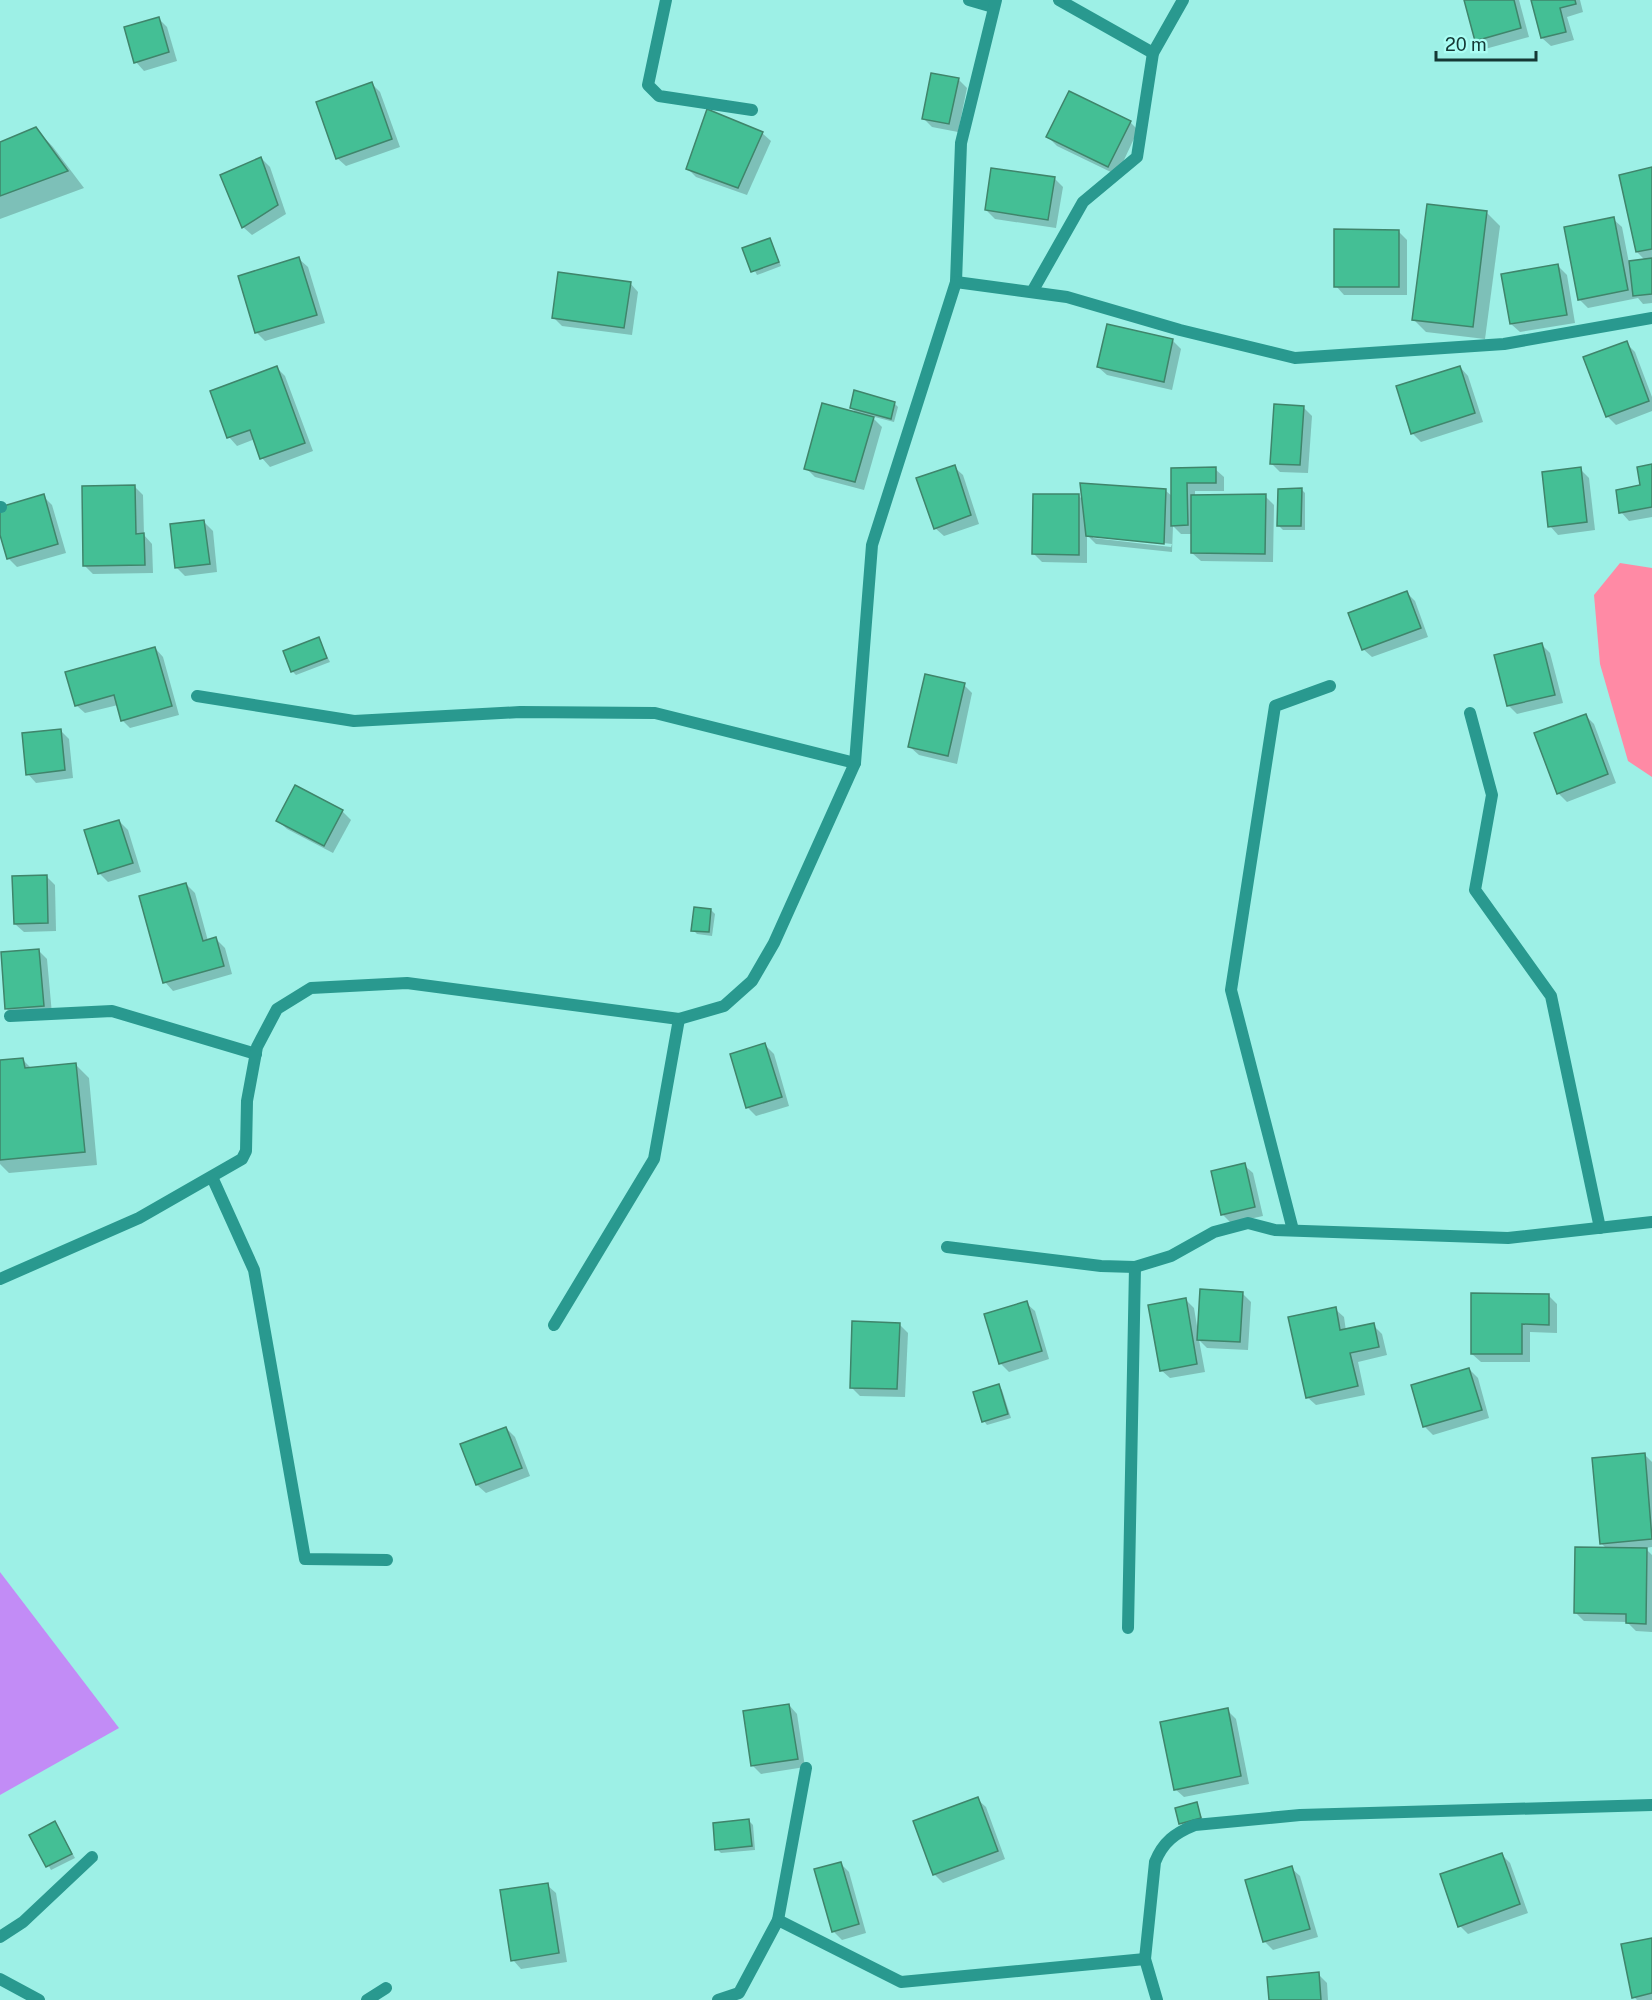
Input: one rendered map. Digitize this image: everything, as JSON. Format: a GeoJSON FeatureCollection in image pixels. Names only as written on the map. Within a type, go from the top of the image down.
{"type":"FeatureCollection","features":[{"type":"Feature","properties":{"kind":"street"},"geometry":{"type":"LineString","coordinates":[[666,0],[648,85],[659,96],[752,110]]}},
{"type":"Feature","properties":{"kind":"street"},"geometry":{"type":"LineString","coordinates":[[0,1279],[140,1218],[234,1165],[246,1151],[247,1101],[256,1054],[277,1009],[311,988],[407,983],[680,1019],[724,1006],[752,981],[774,943],[855,763],[872,545],[956,282],[961,143],[995,3],[969,0]]}},
{"type":"Feature","properties":{"kind":"street"},"geometry":{"type":"LineString","coordinates":[[1059,0],[1153,53]]}},
{"type":"Feature","properties":{"kind":"street"},"geometry":{"type":"LineString","coordinates":[[1032,292],[1083,202],[1137,157],[1153,53],[1183,0]]}},
{"type":"Feature","properties":{"kind":"street"},"geometry":{"type":"LineString","coordinates":[[956,282],[1067,297],[1180,330],[1295,358],[1504,344],[1652,318]]}},
{"type":"Feature","properties":{"kind":"street"},"geometry":{"type":"LineString","coordinates":[[1293,1230],[1231,990],[1275,706],[1330,686]]}},
{"type":"Feature","properties":{"kind":"street"},"geometry":{"type":"LineString","coordinates":[[197,696],[354,721],[520,712],[655,713],[855,763]]}},
{"type":"Feature","properties":{"kind":"street"},"geometry":{"type":"LineString","coordinates":[[1470,713],[1492,795],[1475,890],[1551,996],[1600,1228]]}},
{"type":"Feature","properties":{"kind":"street"},"geometry":{"type":"LineString","coordinates":[[10,1016],[112,1011],[256,1054]]}},
{"type":"Feature","properties":{"kind":"street"},"geometry":{"type":"LineString","coordinates":[[554,1325],[654,1159],[680,1019]]}},
{"type":"Feature","properties":{"kind":"street"},"geometry":{"type":"LineString","coordinates":[[212,1177],[254,1270],[305,1559],[387,1560]]}},
{"type":"Feature","properties":{"kind":"street"},"geometry":{"type":"LineString","coordinates":[[947,1247],[1101,1266],[1135,1267],[1171,1256],[1214,1233],[1248,1223],[1275,1230],[1508,1238],[1652,1222]]}},
{"type":"Feature","properties":{"kind":"street"},"geometry":{"type":"LineString","coordinates":[[1128,1628],[1135,1267]]}},
{"type":"Feature","properties":{"kind":"street"},"geometry":{"type":"LineString","coordinates":[[718,2000],[739,1993],[778,1920],[806,1768]]}},
{"type":"Feature","properties":{"kind":"street"},"geometry":{"type":"LineString","coordinates":[[1157,2000],[1144,1959],[1155,1862],[1161,1848],[1172,1837],[1195,1825],[1300,1815],[1652,1805]]}},
{"type":"Feature","properties":{"kind":"street"},"geometry":{"type":"LineString","coordinates":[[0,1937],[23,1922],[92,1857]]}},
{"type":"Feature","properties":{"kind":"street"},"geometry":{"type":"LineString","coordinates":[[778,1920],[901,1982],[1144,1959]]}},
{"type":"Feature","properties":{"kind":"street"},"geometry":{"type":"LineString","coordinates":[[0,1979],[39,2000]]}},
{"type":"Feature","properties":{"kind":"street"},"geometry":{"type":"LineString","coordinates":[[367,2000],[386,1988]]}},
{"type":"Feature","properties":{"kind":"shaded area"},"geometry":{"type":"Polygon","coordinates":[[[1620,563],[1652,568],[1652,777],[1628,761],[1600,664],[1594,595],[1620,563]]]}},
{"type":"Feature","properties":{"kind":"shaded area"},"geometry":{"type":"Polygon","coordinates":[[[0,1572],[119,1728],[0,1795],[0,1572]]]}},
{"type":"Feature","properties":{"kind":"building"},"geometry":{"type":"Polygon","coordinates":[[[1464,0],[1514,0],[1521,28],[1475,41],[1464,0]]]}},
{"type":"Feature","properties":{"kind":"building"},"geometry":{"type":"Polygon","coordinates":[[[1531,0],[1575,0],[1576,4],[1560,8],[1566,32],[1541,38],[1531,0]]]}},
{"type":"Feature","properties":{"kind":"building"},"geometry":{"type":"Polygon","coordinates":[[[159,17],[169,52],[134,63],[124,27],[159,17]]]}},
{"type":"Feature","properties":{"kind":"building"},"geometry":{"type":"Polygon","coordinates":[[[931,73],[959,78],[949,124],[922,119],[931,73]]]}},
{"type":"Feature","properties":{"kind":"building"},"geometry":{"type":"Polygon","coordinates":[[[372,82],[392,139],[336,159],[316,102],[372,82]]]}},
{"type":"Feature","properties":{"kind":"building"},"geometry":{"type":"Polygon","coordinates":[[[1069,91],[1131,121],[1108,167],[1046,137],[1069,91]]]}},
{"type":"Feature","properties":{"kind":"building"},"geometry":{"type":"Polygon","coordinates":[[[707,109],[763,132],[738,188],[686,169],[707,109]]]}},
{"type":"Feature","properties":{"kind":"building"},"geometry":{"type":"Polygon","coordinates":[[[36,127],[68,171],[0,196],[0,142],[36,127]]]}},
{"type":"Feature","properties":{"kind":"building"},"geometry":{"type":"Polygon","coordinates":[[[261,157],[278,205],[242,228],[220,175],[261,157]]]}},
{"type":"Feature","properties":{"kind":"building"},"geometry":{"type":"Polygon","coordinates":[[[1652,167],[1652,249],[1636,252],[1619,175],[1652,167]]]}},
{"type":"Feature","properties":{"kind":"building"},"geometry":{"type":"Polygon","coordinates":[[[991,168],[1055,177],[1048,220],[985,210],[991,168]]]}},
{"type":"Feature","properties":{"kind":"building"},"geometry":{"type":"Polygon","coordinates":[[[1427,204],[1487,211],[1473,327],[1412,320],[1427,204]]]}},
{"type":"Feature","properties":{"kind":"building"},"geometry":{"type":"Polygon","coordinates":[[[1614,217],[1628,290],[1578,300],[1564,227],[1614,217]]]}},
{"type":"Feature","properties":{"kind":"building"},"geometry":{"type":"Polygon","coordinates":[[[1334,229],[1399,230],[1399,287],[1334,287],[1334,229]]]}},
{"type":"Feature","properties":{"kind":"building"},"geometry":{"type":"Polygon","coordinates":[[[770,238],[779,262],[751,272],[742,248],[770,238]]]}},
{"type":"Feature","properties":{"kind":"building"},"geometry":{"type":"Polygon","coordinates":[[[299,257],[317,315],[255,333],[238,276],[299,257]]]}},
{"type":"Feature","properties":{"kind":"building"},"geometry":{"type":"Polygon","coordinates":[[[1652,258],[1652,294],[1633,296],[1629,261],[1652,258]]]}},
{"type":"Feature","properties":{"kind":"building"},"geometry":{"type":"Polygon","coordinates":[[[1558,264],[1567,315],[1510,324],[1501,274],[1558,264]]]}},
{"type":"Feature","properties":{"kind":"building"},"geometry":{"type":"Polygon","coordinates":[[[558,272],[631,282],[624,328],[552,318],[558,272]]]}},
{"type":"Feature","properties":{"kind":"building"},"geometry":{"type":"Polygon","coordinates":[[[1107,324],[1173,339],[1164,382],[1097,367],[1107,324]]]}},
{"type":"Feature","properties":{"kind":"building"},"geometry":{"type":"Polygon","coordinates":[[[1627,341],[1649,401],[1606,417],[1583,357],[1627,341]]]}},
{"type":"Feature","properties":{"kind":"building"},"geometry":{"type":"Polygon","coordinates":[[[277,366],[305,443],[260,459],[250,430],[227,438],[210,391],[277,366]]]}},
{"type":"Feature","properties":{"kind":"building"},"geometry":{"type":"Polygon","coordinates":[[[1460,366],[1475,413],[1411,434],[1396,386],[1460,366]]]}},
{"type":"Feature","properties":{"kind":"building"},"geometry":{"type":"Polygon","coordinates":[[[854,390],[895,402],[891,419],[850,408],[854,390]]]}},
{"type":"Feature","properties":{"kind":"building"},"geometry":{"type":"Polygon","coordinates":[[[822,403],[874,417],[855,482],[804,469],[822,403]]]}},
{"type":"Feature","properties":{"kind":"building"},"geometry":{"type":"Polygon","coordinates":[[[1274,404],[1304,406],[1300,465],[1270,464],[1274,404]]]}},
{"type":"Feature","properties":{"kind":"building"},"geometry":{"type":"Polygon","coordinates":[[[1652,464],[1652,507],[1619,513],[1616,490],[1640,485],[1637,467],[1652,464]]]}},
{"type":"Feature","properties":{"kind":"building"},"geometry":{"type":"Polygon","coordinates":[[[955,465],[971,515],[934,529],[916,478],[955,465]]]}},
{"type":"Feature","properties":{"kind":"building"},"geometry":{"type":"Polygon","coordinates":[[[1216,467],[1216,483],[1187,483],[1188,525],[1171,526],[1171,468],[1216,467]]]}},
{"type":"Feature","properties":{"kind":"building"},"geometry":{"type":"Polygon","coordinates":[[[1581,467],[1587,522],[1548,527],[1542,472],[1581,467]]]}},
{"type":"Feature","properties":{"kind":"building"},"geometry":{"type":"Polygon","coordinates":[[[1080,483],[1166,489],[1164,544],[1086,536],[1080,483]]]}},
{"type":"Feature","properties":{"kind":"building"},"geometry":{"type":"Polygon","coordinates":[[[135,485],[136,534],[144,533],[145,565],[83,566],[82,486],[135,485]]]}},
{"type":"Feature","properties":{"kind":"building"},"geometry":{"type":"Polygon","coordinates":[[[1302,488],[1301,526],[1277,526],[1278,489],[1302,488]]]}},
{"type":"Feature","properties":{"kind":"building"},"geometry":{"type":"Polygon","coordinates":[[[44,494],[58,544],[7,559],[0,535],[0,507],[44,494]]]}},
{"type":"Feature","properties":{"kind":"building"},"geometry":{"type":"Polygon","coordinates":[[[1033,494],[1079,494],[1079,555],[1032,554],[1033,494]]]}},
{"type":"Feature","properties":{"kind":"building"},"geometry":{"type":"Polygon","coordinates":[[[1266,494],[1265,554],[1191,553],[1191,495],[1266,494]]]}},
{"type":"Feature","properties":{"kind":"building"},"geometry":{"type":"Polygon","coordinates":[[[204,520],[210,564],[175,568],[170,524],[204,520]]]}},
{"type":"Feature","properties":{"kind":"building"},"geometry":{"type":"Polygon","coordinates":[[[1407,591],[1421,628],[1362,650],[1348,613],[1407,591]]]}},
{"type":"Feature","properties":{"kind":"building"},"geometry":{"type":"Polygon","coordinates":[[[319,637],[327,658],[291,672],[283,651],[319,637]]]}},
{"type":"Feature","properties":{"kind":"building"},"geometry":{"type":"Polygon","coordinates":[[[1542,643],[1555,695],[1507,706],[1494,655],[1542,643]]]}},
{"type":"Feature","properties":{"kind":"building"},"geometry":{"type":"Polygon","coordinates":[[[155,647],[172,706],[121,721],[114,695],[75,706],[65,672],[155,647]]]}},
{"type":"Feature","properties":{"kind":"building"},"geometry":{"type":"Polygon","coordinates":[[[925,674],[965,683],[948,756],[908,747],[925,674]]]}},
{"type":"Feature","properties":{"kind":"building"},"geometry":{"type":"Polygon","coordinates":[[[1586,714],[1608,774],[1557,794],[1534,733],[1586,714]]]}},
{"type":"Feature","properties":{"kind":"building"},"geometry":{"type":"Polygon","coordinates":[[[61,729],[65,770],[26,775],[22,733],[61,729]]]}},
{"type":"Feature","properties":{"kind":"building"},"geometry":{"type":"Polygon","coordinates":[[[295,785],[343,810],[324,846],[276,821],[295,785]]]}},
{"type":"Feature","properties":{"kind":"building"},"geometry":{"type":"Polygon","coordinates":[[[119,820],[133,863],[98,874],[84,830],[119,820]]]}},
{"type":"Feature","properties":{"kind":"building"},"geometry":{"type":"Polygon","coordinates":[[[47,875],[48,923],[14,924],[12,876],[47,875]]]}},
{"type":"Feature","properties":{"kind":"building"},"geometry":{"type":"Polygon","coordinates":[[[186,883],[203,941],[216,937],[224,966],[163,983],[139,896],[186,883]]]}},
{"type":"Feature","properties":{"kind":"building"},"geometry":{"type":"Polygon","coordinates":[[[694,907],[711,909],[709,932],[691,931],[694,907]]]}},
{"type":"Feature","properties":{"kind":"building"},"geometry":{"type":"Polygon","coordinates":[[[39,949],[44,1006],[5,1009],[1,952],[39,949]]]}},
{"type":"Feature","properties":{"kind":"building"},"geometry":{"type":"Polygon","coordinates":[[[765,1043],[782,1097],[746,1108],[730,1054],[765,1043]]]}},
{"type":"Feature","properties":{"kind":"building"},"geometry":{"type":"Polygon","coordinates":[[[23,1058],[25,1068],[76,1063],[85,1152],[0,1160],[0,1060],[23,1058]]]}},
{"type":"Feature","properties":{"kind":"building"},"geometry":{"type":"Polygon","coordinates":[[[1245,1163],[1255,1207],[1221,1215],[1211,1171],[1245,1163]]]}},
{"type":"Feature","properties":{"kind":"building"},"geometry":{"type":"Polygon","coordinates":[[[1200,1289],[1243,1292],[1240,1342],[1197,1340],[1200,1289]]]}},
{"type":"Feature","properties":{"kind":"building"},"geometry":{"type":"Polygon","coordinates":[[[1471,1293],[1549,1294],[1549,1325],[1522,1324],[1522,1354],[1471,1354],[1471,1293]]]}},
{"type":"Feature","properties":{"kind":"building"},"geometry":{"type":"Polygon","coordinates":[[[1186,1298],[1197,1364],[1160,1371],[1148,1305],[1186,1298]]]}},
{"type":"Feature","properties":{"kind":"building"},"geometry":{"type":"Polygon","coordinates":[[[1027,1301],[1042,1351],[999,1364],[984,1314],[1027,1301]]]}},
{"type":"Feature","properties":{"kind":"building"},"geometry":{"type":"Polygon","coordinates":[[[1336,1307],[1340,1330],[1374,1323],[1379,1347],[1350,1353],[1358,1386],[1306,1398],[1288,1317],[1336,1307]]]}},
{"type":"Feature","properties":{"kind":"building"},"geometry":{"type":"Polygon","coordinates":[[[852,1321],[900,1323],[897,1389],[850,1388],[852,1321]]]}},
{"type":"Feature","properties":{"kind":"building"},"geometry":{"type":"Polygon","coordinates":[[[1469,1368],[1482,1410],[1423,1427],[1411,1385],[1469,1368]]]}},
{"type":"Feature","properties":{"kind":"building"},"geometry":{"type":"Polygon","coordinates":[[[999,1384],[1008,1414],[982,1422],[973,1392],[999,1384]]]}},
{"type":"Feature","properties":{"kind":"building"},"geometry":{"type":"Polygon","coordinates":[[[506,1427],[522,1468],[476,1485],[460,1444],[506,1427]]]}},
{"type":"Feature","properties":{"kind":"building"},"geometry":{"type":"Polygon","coordinates":[[[1645,1453],[1652,1539],[1600,1544],[1592,1458],[1645,1453]]]}},
{"type":"Feature","properties":{"kind":"building"},"geometry":{"type":"Polygon","coordinates":[[[1575,1547],[1647,1548],[1646,1624],[1626,1623],[1626,1614],[1574,1613],[1575,1547]]]}},
{"type":"Feature","properties":{"kind":"building"},"geometry":{"type":"Polygon","coordinates":[[[789,1704],[798,1759],[751,1766],[743,1711],[789,1704]]]}},
{"type":"Feature","properties":{"kind":"building"},"geometry":{"type":"Polygon","coordinates":[[[1228,1708],[1241,1776],[1174,1790],[1160,1722],[1228,1708]]]}},
{"type":"Feature","properties":{"kind":"building"},"geometry":{"type":"Polygon","coordinates":[[[978,1797],[998,1851],[933,1875],[913,1821],[978,1797]]]}},
{"type":"Feature","properties":{"kind":"building"},"geometry":{"type":"Polygon","coordinates":[[[1197,1802],[1201,1818],[1179,1824],[1175,1808],[1197,1802]]]}},
{"type":"Feature","properties":{"kind":"building"},"geometry":{"type":"Polygon","coordinates":[[[749,1819],[752,1846],[715,1850],[713,1823],[749,1819]]]}},
{"type":"Feature","properties":{"kind":"building"},"geometry":{"type":"Polygon","coordinates":[[[55,1821],[72,1854],[46,1867],[29,1835],[55,1821]]]}},
{"type":"Feature","properties":{"kind":"building"},"geometry":{"type":"Polygon","coordinates":[[[1502,1853],[1520,1904],[1458,1927],[1440,1874],[1502,1853]]]}},
{"type":"Feature","properties":{"kind":"building"},"geometry":{"type":"Polygon","coordinates":[[[841,1862],[859,1924],[832,1932],[814,1869],[841,1862]]]}},
{"type":"Feature","properties":{"kind":"building"},"geometry":{"type":"Polygon","coordinates":[[[1292,1866],[1310,1929],[1263,1942],[1245,1880],[1292,1866]]]}},
{"type":"Feature","properties":{"kind":"building"},"geometry":{"type":"Polygon","coordinates":[[[548,1883],[559,1953],[511,1961],[500,1890],[548,1883]]]}},
{"type":"Feature","properties":{"kind":"building"},"geometry":{"type":"Polygon","coordinates":[[[1652,1938],[1652,1993],[1632,1998],[1621,1944],[1652,1938]]]}},
{"type":"Feature","properties":{"kind":"building"},"geometry":{"type":"Polygon","coordinates":[[[1319,1972],[1321,2000],[1269,2000],[1267,1977],[1319,1972]]]}}]}
